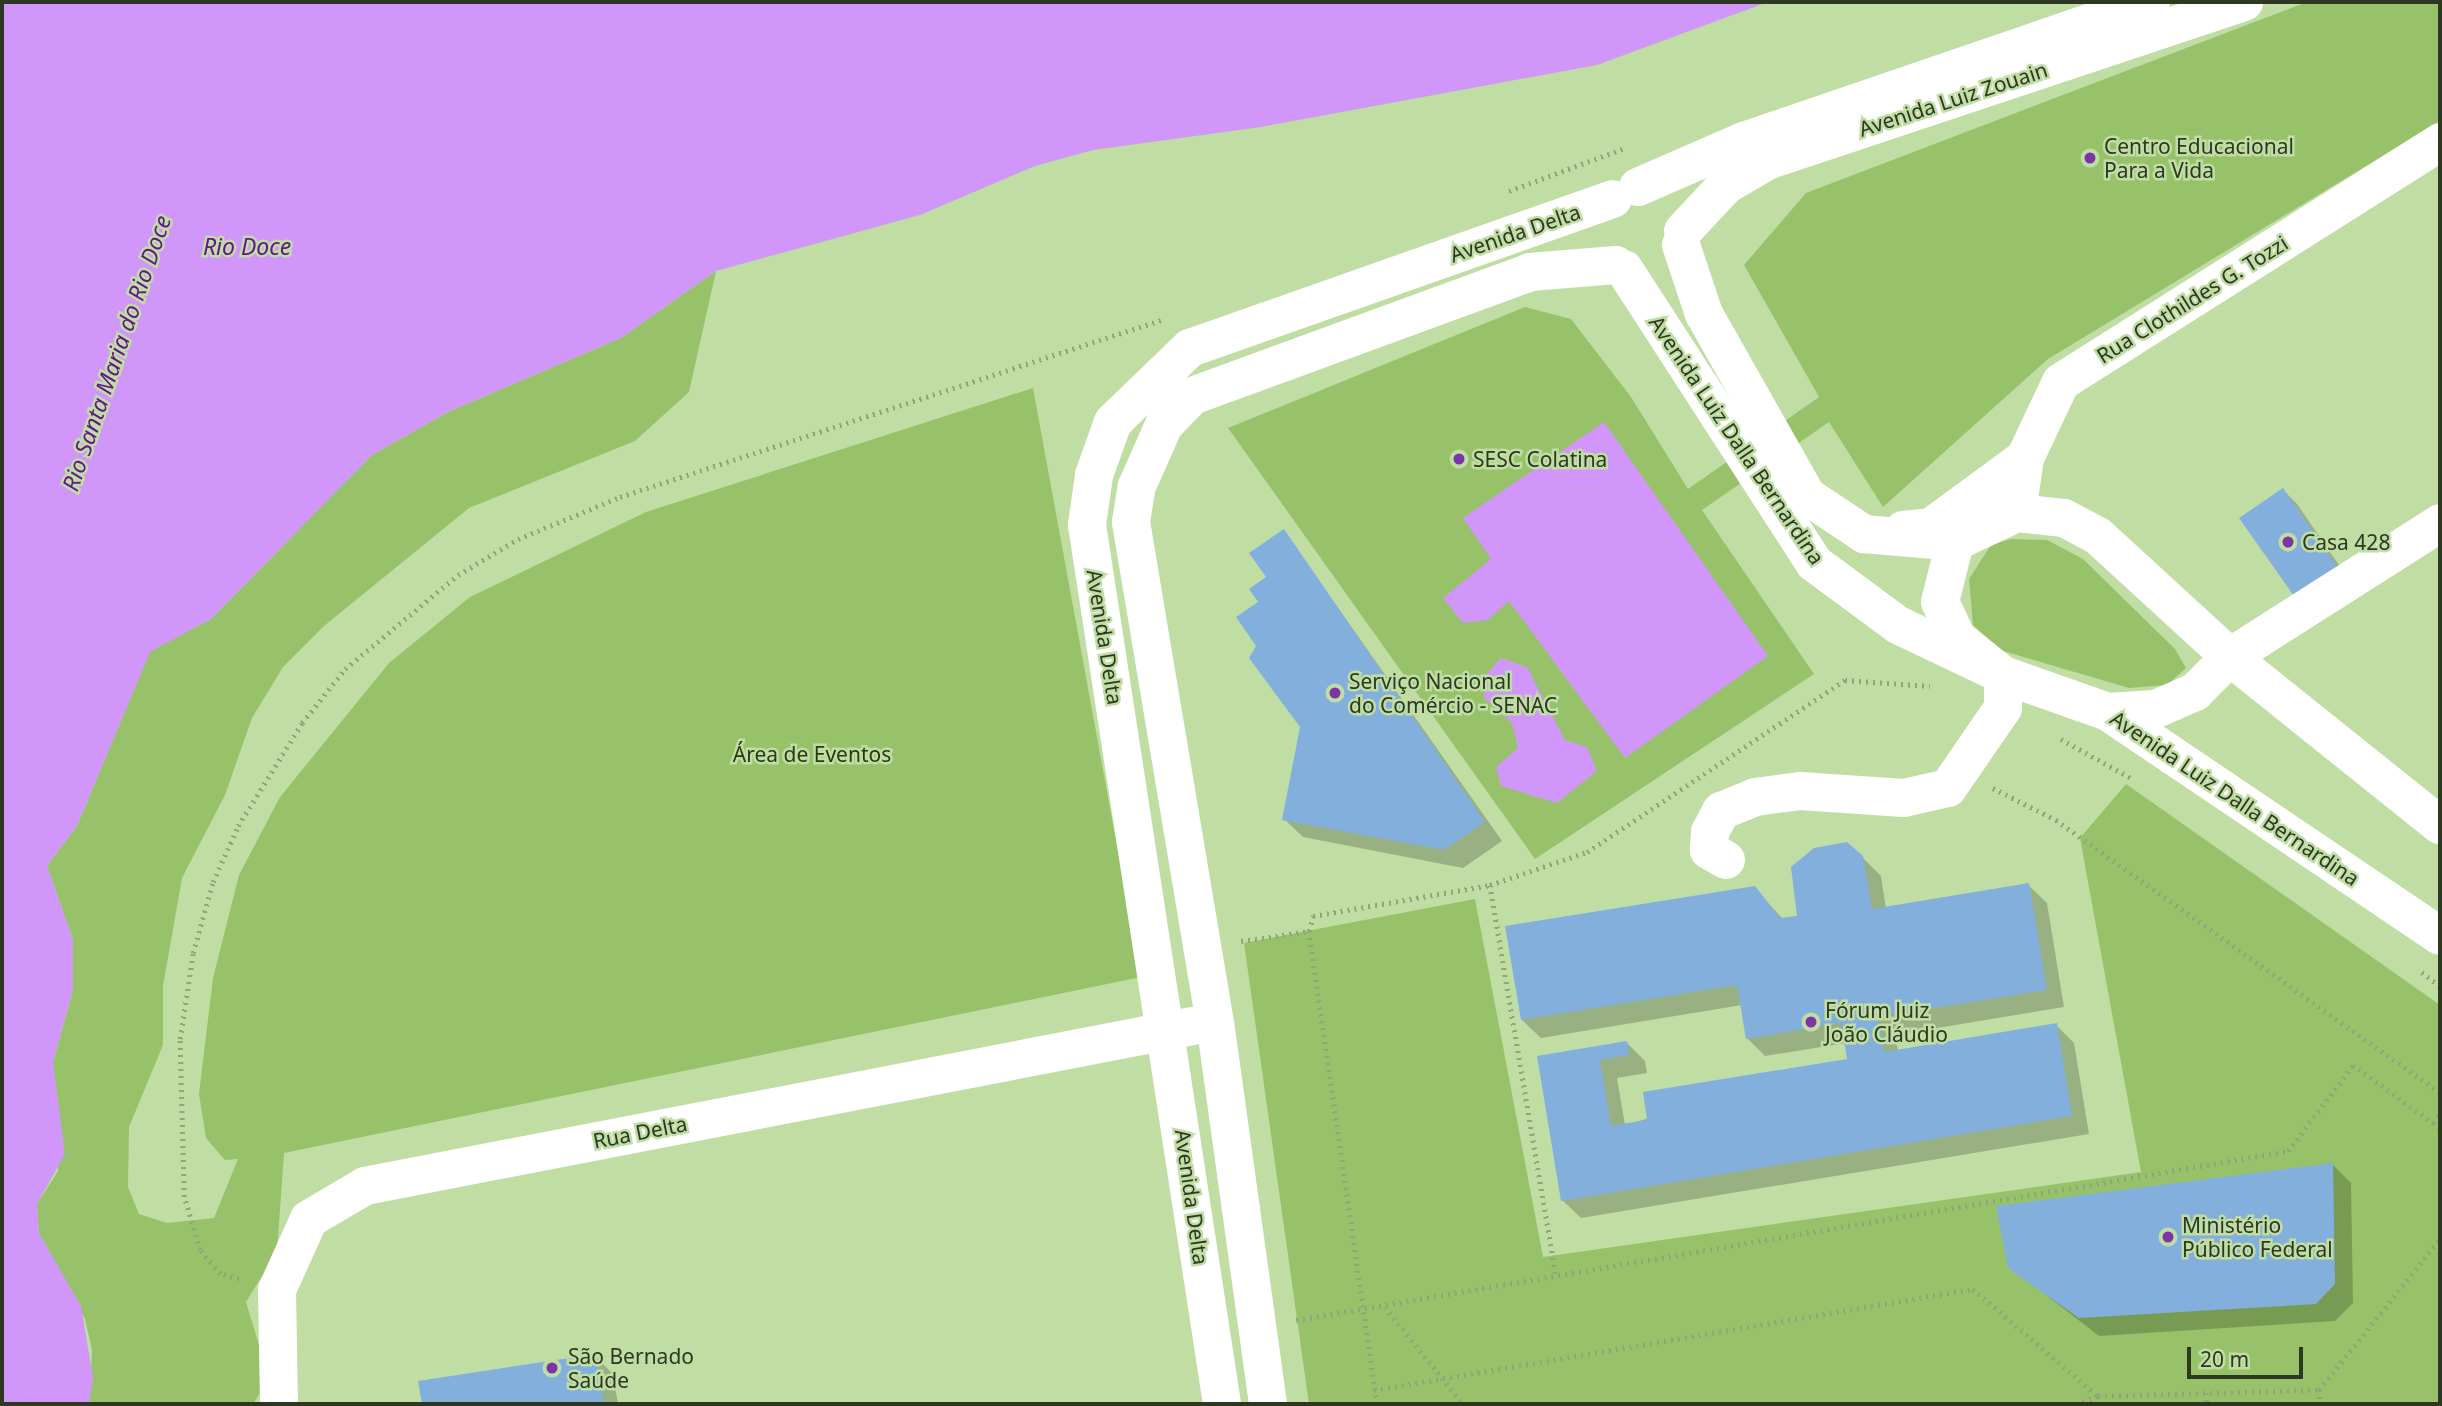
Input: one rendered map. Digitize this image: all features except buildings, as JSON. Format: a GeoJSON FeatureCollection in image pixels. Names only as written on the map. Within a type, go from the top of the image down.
{"type":"FeatureCollection","features":[{"type":"Feature","properties":{"kind":"street","name":"Avenida Luiz Zouain"},"geometry":{"type":"LineString","coordinates":[[1626,193],[1744,141],[2151,2]]}},
{"type":"Feature","properties":{"kind":"street","name":"Avenida Luiz Zouain"},"geometry":{"type":"LineString","coordinates":[[1682,238],[1726,185],[1766,161],[2244,2]]}},
{"type":"Feature","properties":{"kind":"street","name":"Rua Clothildes G. Tozzi"},"geometry":{"type":"LineString","coordinates":[[2017,513],[2025,458],[2061,382],[2440,142]]}},
{"type":"Feature","properties":{"kind":"street"},"geometry":{"type":"LineString","coordinates":[[1626,193],[1675,205],[1682,238],[1658,269],[1620,267],[1598,232],[1603,210],[1626,193]]}},
{"type":"Feature","properties":{"kind":"street","name":"Avenida Delta"},"geometry":{"type":"LineString","coordinates":[[1223,1404],[1087,525],[1094,475],[1112,422],[1190,348],[1626,193]]}},
{"type":"Feature","properties":{"kind":"street","name":"Avenida Luiz Dalla Bernardina"},"geometry":{"type":"LineString","coordinates":[[1682,238],[1704,314],[1807,496],[1864,534],[1955,542]]}},
{"type":"Feature","properties":{"kind":"street","name":"Avenida Delta"},"geometry":{"type":"LineString","coordinates":[[1268,1404],[1215,1023],[1130,522],[1149,450],[1192,396],[1530,272],[1620,267]]}},
{"type":"Feature","properties":{"kind":"street","name":"Avenida Luiz Dalla Bernardina"},"geometry":{"type":"LineString","coordinates":[[1620,267],[1814,563],[1898,625],[2003,675],[2108,712],[2440,936]]}},
{"type":"Feature","properties":{"kind":"street"},"geometry":{"type":"LineString","coordinates":[[1864,534],[1931,527],[2025,458]]}},
{"type":"Feature","properties":{"kind":"street"},"geometry":{"type":"LineString","coordinates":[[1726,860],[1709,850],[1710,832],[1721,811],[1755,797],[1800,791],[1904,799],[1948,788],[2003,708],[2003,675],[1956,638],[1940,602],[1955,542],[2017,513],[2064,518],[2098,536],[2230,657],[2440,825]]}},
{"type":"Feature","properties":{"kind":"street"},"geometry":{"type":"LineString","coordinates":[[2108,712],[2156,709],[2195,692],[2230,657],[2440,523]]}},
{"type":"Feature","properties":{"kind":"street","name":"Rua Delta"},"geometry":{"type":"LineString","coordinates":[[279,1404],[277,1290],[309,1219],[365,1186],[1167,1030],[1215,1023]]}},
{"type":"Feature","properties":{"kind":"path"},"geometry":{"type":"LineString","coordinates":[[277,1290],[220,1274],[200,1250],[184,1197],[180,1039],[213,881],[265,779],[345,669],[438,590],[518,539],[620,497],[1165,318]]}},
{"type":"Feature","properties":{"kind":"path"},"geometry":{"type":"LineString","coordinates":[[1960,771],[2056,820],[2440,1093]]}},
{"type":"Feature","properties":{"kind":"path"},"geometry":{"type":"LineString","coordinates":[[1490,885],[1556,1277]]}},
{"type":"Feature","properties":{"kind":"path"},"geometry":{"type":"LineString","coordinates":[[1308,930],[1377,1404]]}},
{"type":"Feature","properties":{"kind":"path"},"geometry":{"type":"LineString","coordinates":[[1257,1325],[1363,1311],[2288,1151],[2353,1065],[2440,1128]]}},
{"type":"Feature","properties":{"kind":"path"},"geometry":{"type":"LineString","coordinates":[[2433,1123],[2440,1115]]}},
{"type":"Feature","properties":{"kind":"path"},"geometry":{"type":"LineString","coordinates":[[2320,1404],[2319,1390],[2440,1239]]}},
{"type":"Feature","properties":{"kind":"path"},"geometry":{"type":"LineString","coordinates":[[1374,1390],[1973,1289],[2098,1396],[2098,1404]]}},
{"type":"Feature","properties":{"kind":"path"},"geometry":{"type":"LineString","coordinates":[[1385,1307],[1463,1404]]}},
{"type":"Feature","properties":{"kind":"path"},"geometry":{"type":"LineString","coordinates":[[2076,1404],[2098,1396],[2319,1390]]}},
{"type":"Feature","properties":{"kind":"path"},"geometry":{"type":"LineString","coordinates":[[2206,1393],[2207,1404]]}},
{"type":"Feature","properties":{"kind":"green space","name":"SESC Colatina"},"geometry":{"type":"Polygon","coordinates":[[[2307,2],[2440,2],[2440,121],[2048,359],[1883,507],[1829,422],[1702,510],[1814,674],[1535,859],[1228,428],[1525,307],[1571,319],[1631,397],[1688,489],[1819,397],[1744,265],[1806,193],[2307,2]]]}},
{"type":"Feature","properties":{"kind":"green space","name":"Área de Eventos"},"geometry":{"type":"Polygon","coordinates":[[[716,271],[689,392],[635,441],[469,508],[324,626],[283,667],[252,718],[225,795],[182,878],[163,986],[163,1045],[129,1127],[128,1187],[139,1214],[167,1223],[214,1218],[238,1159],[225,1160],[206,1138],[199,1094],[213,978],[239,875],[280,797],[389,663],[470,597],[646,512],[1033,388],[1141,977],[284,1153],[277,1252],[246,1302],[269,1378],[253,1404],[89,1404],[92,1350],[85,1319],[39,1233],[37,1204],[58,1171],[53,1062],[73,990],[73,940],[47,866],[77,826],[150,651],[211,619],[372,455],[448,412],[621,338],[716,271]]]}},
{"type":"Feature","properties":{"kind":"green space"},"geometry":{"type":"Polygon","coordinates":[[[2011,539],[2047,540],[2083,559],[2175,649],[2186,668],[2167,685],[2129,688],[2000,650],[1973,625],[1969,579],[1991,545],[2011,539]]]}},
{"type":"Feature","properties":{"kind":"green space"},"geometry":{"type":"Polygon","coordinates":[[[2126,784],[2440,1005],[2440,1404],[1309,1404],[1244,943],[1475,899],[1543,1257],[2141,1172],[2080,838],[2126,784]]]}},
{"type":"Feature","properties":{"kind":"water","name":"Rio Doce"},"geometry":{"type":"Polygon","coordinates":[[[2,2],[1768,2],[1597,65],[1261,127],[1093,150],[1035,166],[920,215],[716,271],[621,338],[448,412],[372,455],[211,619],[150,652],[77,826],[47,866],[73,940],[73,990],[53,1062],[65,1154],[37,1204],[39,1233],[81,1306],[93,1378],[89,1404],[2,1404],[2,2]]]}},
{"type":"Feature","properties":{"kind":"water"},"geometry":{"type":"Polygon","coordinates":[[[1604,422],[1768,656],[1625,758],[1509,601],[1488,620],[1463,623],[1443,598],[1491,559],[1463,518],[1604,422]]]}},
{"type":"Feature","properties":{"kind":"water"},"geometry":{"type":"Polygon","coordinates":[[[1501,658],[1527,667],[1565,740],[1587,747],[1597,771],[1557,803],[1501,786],[1496,767],[1518,748],[1512,723],[1484,698],[1486,675],[1501,658]]]}},
{"type":"Feature","properties":{"kind":"place","name":"Centro Educacional Para a Vida"},"geometry":{"type":"Point","coordinates":[2090,158]}},
{"type":"Feature","properties":{"kind":"place","name":"SESC Colatina"},"geometry":{"type":"Point","coordinates":[1459,459]}},
{"type":"Feature","properties":{"kind":"place","name":"Casa 428"},"geometry":{"type":"Point","coordinates":[2288,542]}},
{"type":"Feature","properties":{"kind":"place","name":"Serviço Nacional do Comércio - SENAC"},"geometry":{"type":"Point","coordinates":[1335,693]}},
{"type":"Feature","properties":{"kind":"place","name":"Fórum Juiz João Cláudio"},"geometry":{"type":"Point","coordinates":[1811,1022]}},
{"type":"Feature","properties":{"kind":"place","name":"Ministério Público Federal"},"geometry":{"type":"Point","coordinates":[2168,1237]}},
{"type":"Feature","properties":{"kind":"place","name":"São Bernado Saúde"},"geometry":{"type":"Point","coordinates":[552,1368]}},
{"type":"Feature","properties":{"kind":"water label","name":"Rio Santa Maria do Rio Doce"},"geometry":{"type":"Point","coordinates":[116,353]}}]}
